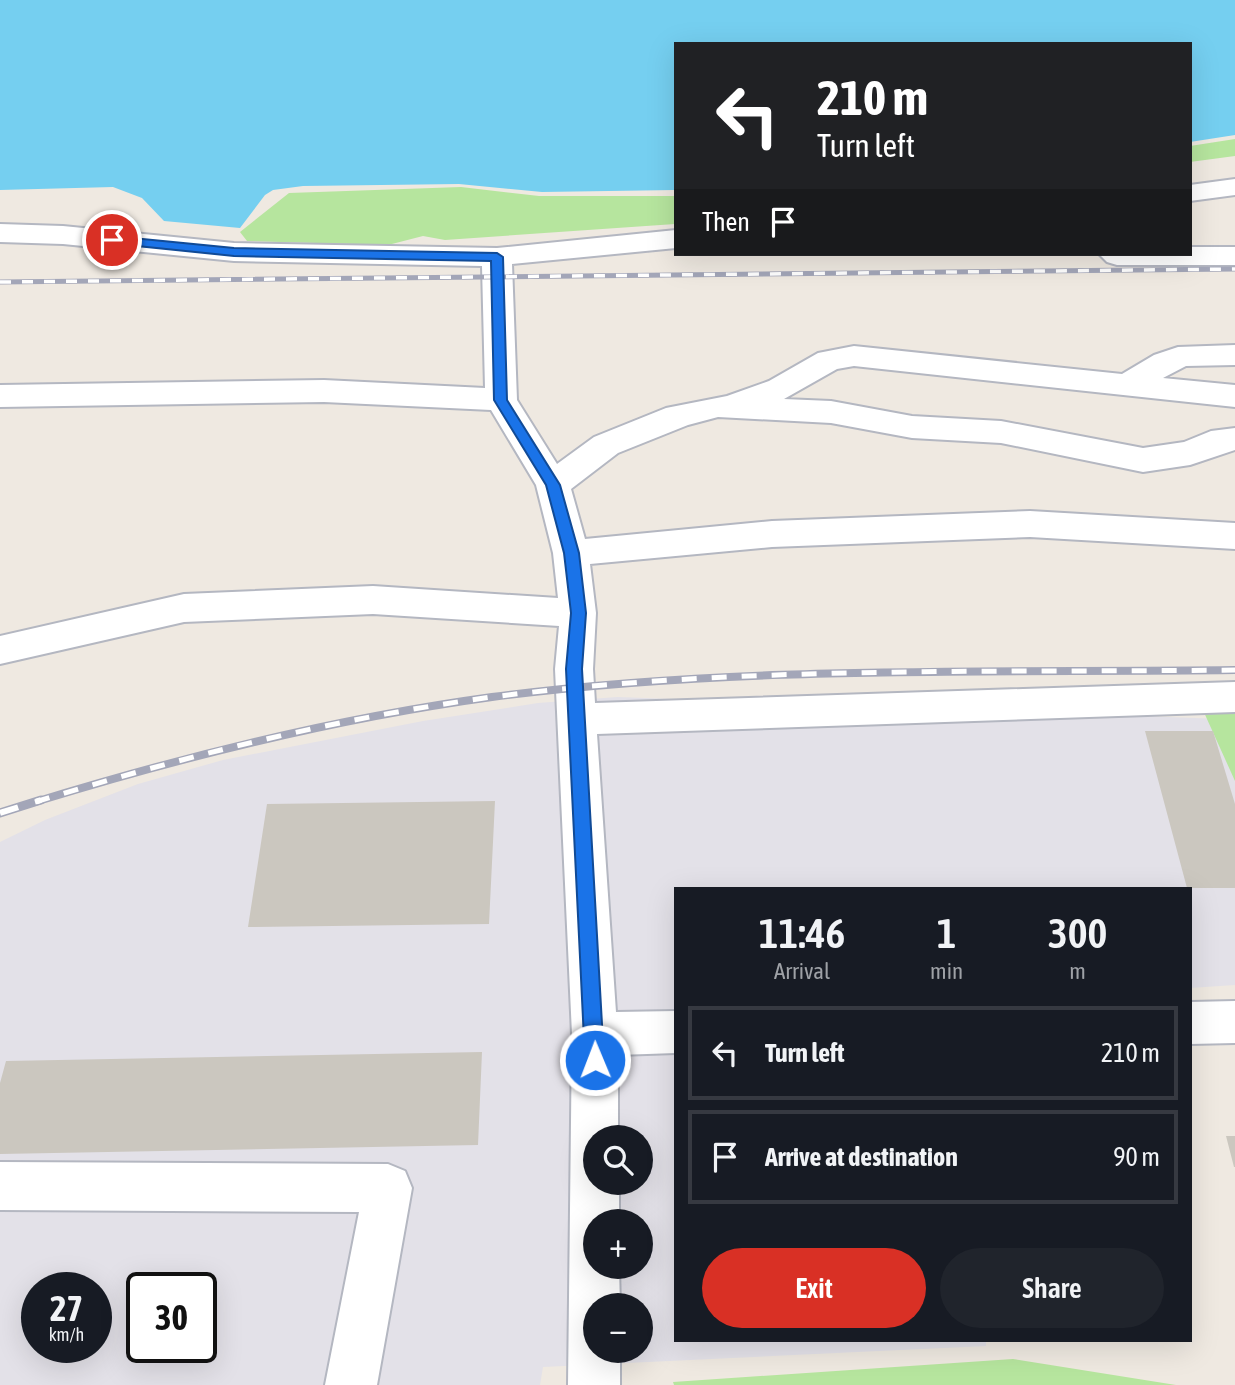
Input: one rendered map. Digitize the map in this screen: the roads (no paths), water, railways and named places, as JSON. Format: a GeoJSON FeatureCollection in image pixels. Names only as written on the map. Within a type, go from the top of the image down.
{"type":"FeatureCollection","features":[{"type":"Feature","properties":{"kind":"street"},"geometry":{"type":"LineString","coordinates":[[1192,193],[1235,187]]}},
{"type":"Feature","properties":{"kind":"street"},"geometry":{"type":"LineString","coordinates":[[0,233],[63,235],[234,252],[497,257],[674,239]]}},
{"type":"Feature","properties":{"kind":"street"},"geometry":{"type":"LineString","coordinates":[[1117,256],[1235,256]]}},
{"type":"Feature","properties":{"kind":"street"},"geometry":{"type":"LineString","coordinates":[[497,257],[501,400],[553,485],[571,553],[578,613],[574,669],[595,1034],[594,1385]]}},
{"type":"Feature","properties":{"kind":"street"},"geometry":{"type":"LineString","coordinates":[[1127,384],[1149,375],[1168,361],[1198,354],[1235,355]]}},
{"type":"Feature","properties":{"kind":"street"},"geometry":{"type":"LineString","coordinates":[[553,485],[606,445],[678,416],[780,389],[829,360],[854,356],[1235,396]]}},
{"type":"Feature","properties":{"kind":"street"},"geometry":{"type":"LineString","coordinates":[[0,396],[324,391],[501,400]]}},
{"type":"Feature","properties":{"kind":"street"},"geometry":{"type":"LineString","coordinates":[[718,406],[831,412],[912,427],[1001,432],[1143,460],[1190,453],[1223,439],[1235,439]]}},
{"type":"Feature","properties":{"kind":"street"},"geometry":{"type":"LineString","coordinates":[[571,553],[772,534],[1030,524],[1235,536]]}},
{"type":"Feature","properties":{"kind":"street"},"geometry":{"type":"LineString","coordinates":[[0,650],[184,608],[373,600],[578,613]]}},
{"type":"Feature","properties":{"kind":"street"},"geometry":{"type":"LineString","coordinates":[[578,719],[1235,696]]}},
{"type":"Feature","properties":{"kind":"street"},"geometry":{"type":"LineString","coordinates":[[1192,1023],[1235,1022]]}},
{"type":"Feature","properties":{"kind":"street"},"geometry":{"type":"LineString","coordinates":[[595,1034],[674,1032]]}},
{"type":"Feature","properties":{"kind":"street"},"geometry":{"type":"LineString","coordinates":[[0,1186],[388,1188],[351,1385]]}},
{"type":"Feature","properties":{"kind":"water"},"geometry":{"type":"Polygon","coordinates":[[[0,0],[1235,0],[1235,135],[1192,142],[1192,42],[674,42],[674,190],[542,192],[459,184],[303,186],[273,190],[265,195],[240,228],[164,221],[142,198],[113,187],[0,190],[0,0]]]}},
{"type":"Feature","properties":{"kind":"railway"},"geometry":{"type":"LineString","coordinates":[[0,282],[1235,269]]}},
{"type":"Feature","properties":{"kind":"railway"},"geometry":{"type":"LineString","coordinates":[[35,802],[262,740],[376,716],[492,697],[584,687],[770,675],[1235,670]]}},
{"type":"Feature","properties":{"kind":"railway"},"geometry":{"type":"LineString","coordinates":[[0,813],[41,800]]}}]}
